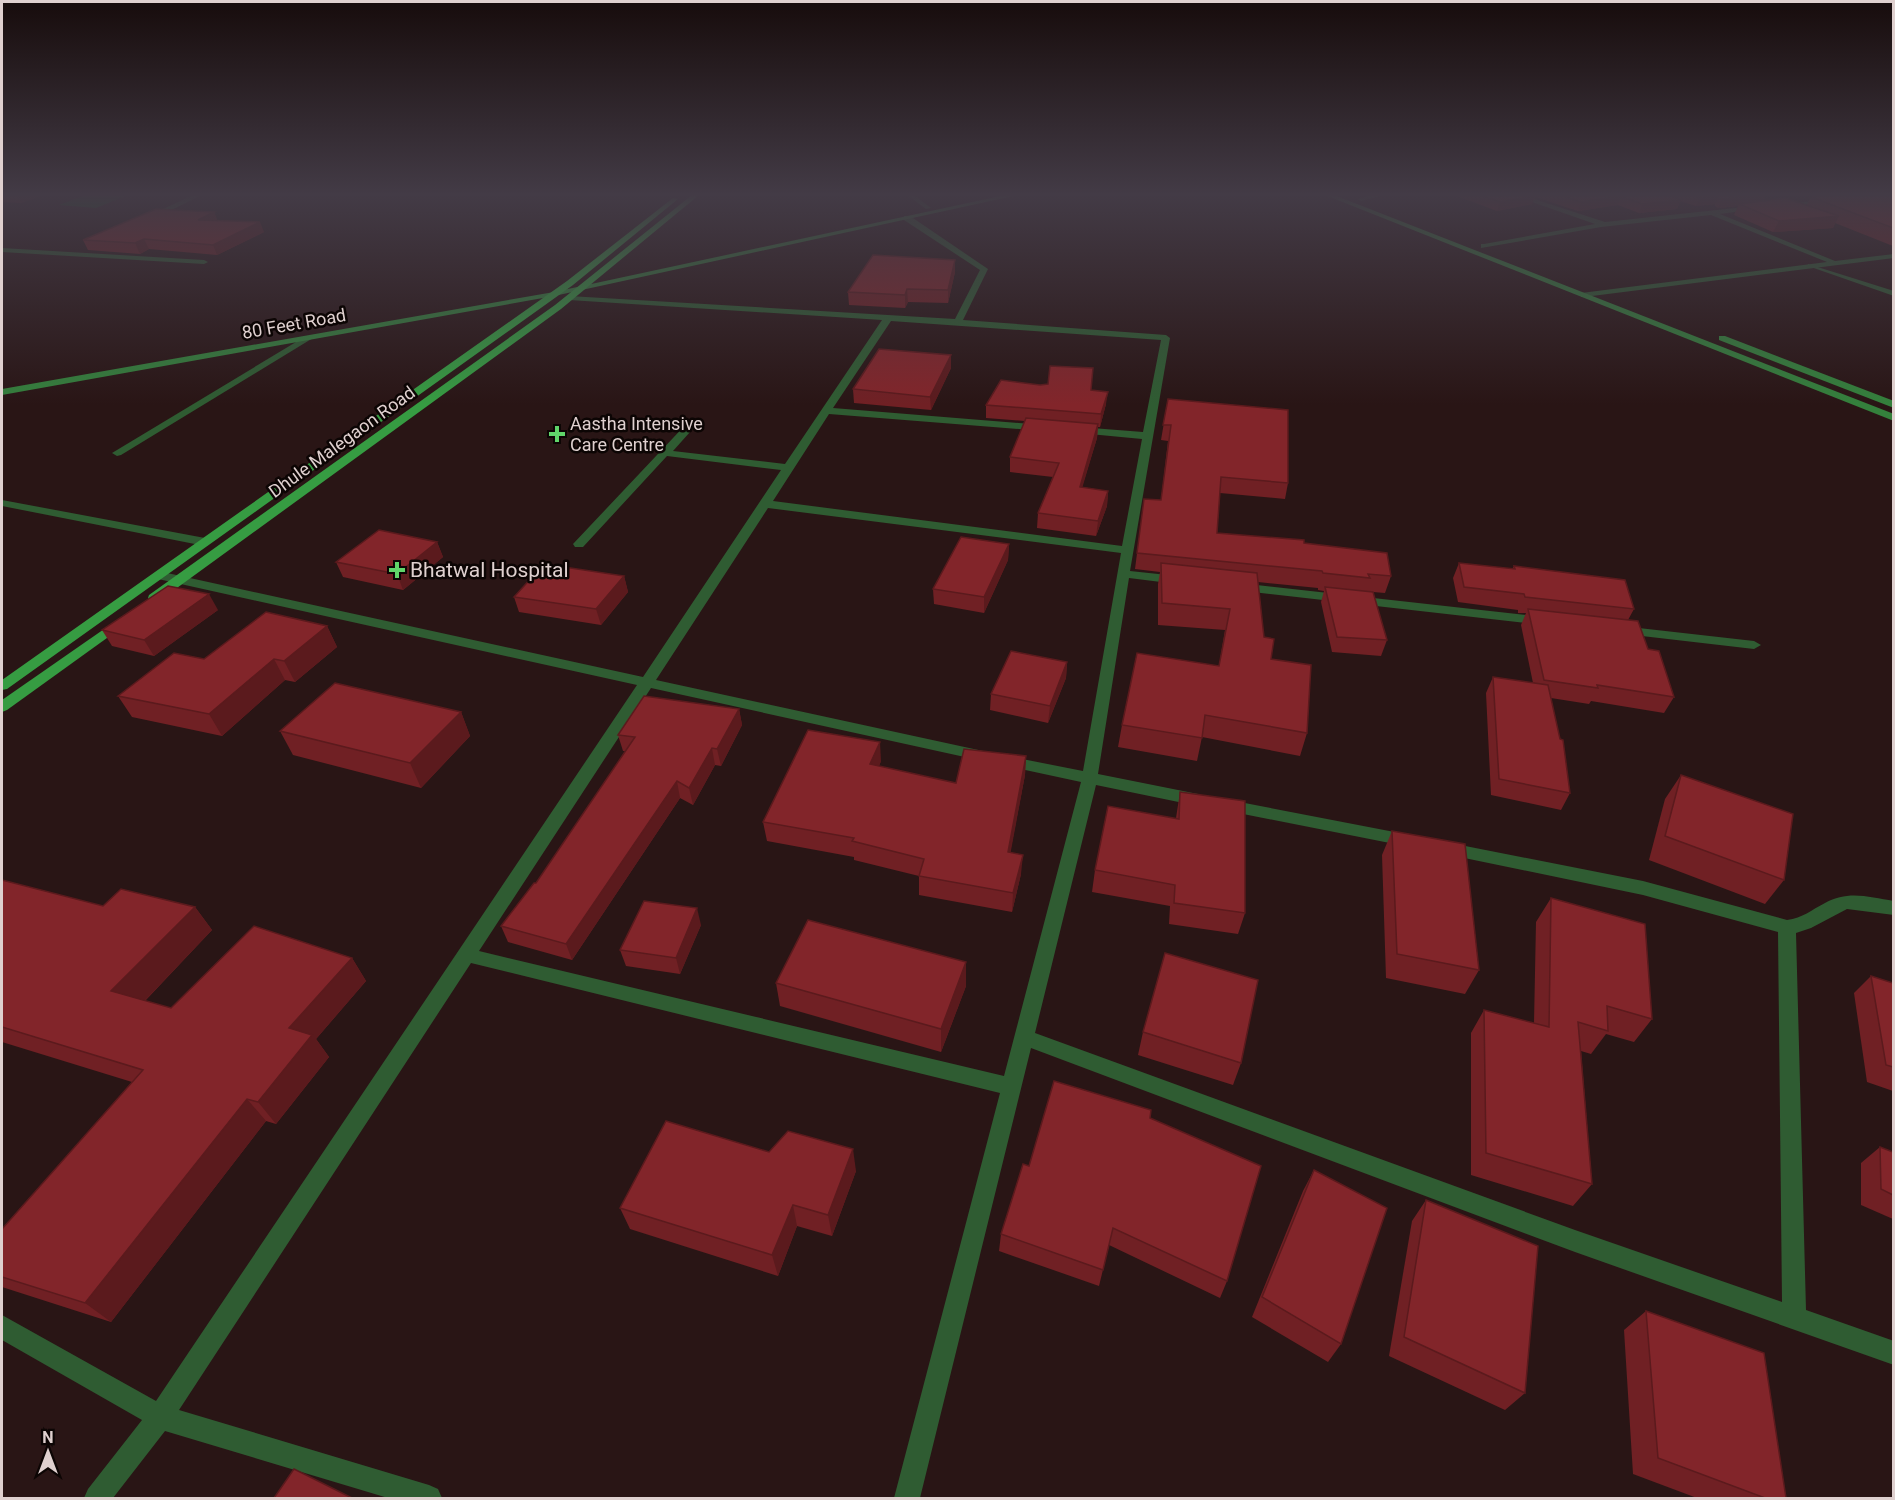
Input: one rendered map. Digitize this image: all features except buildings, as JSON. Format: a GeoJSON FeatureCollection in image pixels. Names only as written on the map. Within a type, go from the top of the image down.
{"type":"FeatureCollection","features":[{"type":"Feature","properties":{"kind":"main road"},"geometry":{"type":"LineString","coordinates":[[2,686],[592,265]]}},
{"type":"Feature","properties":{"kind":"main road","name":"Dhule Malegaon Road"},"geometry":{"type":"LineString","coordinates":[[2,707],[569,298],[611,265]]}},
{"type":"Feature","properties":{"kind":"main road","name":"80 Feet Road"},"geometry":{"type":"LineString","coordinates":[[2,384],[570,283],[657,265]]}},
{"type":"Feature","properties":{"kind":"main road","name":"80 Feet Road"},"geometry":{"type":"LineString","coordinates":[[2,392],[554,294],[684,265]]}},
{"type":"Feature","properties":{"kind":"main road"},"geometry":{"type":"LineString","coordinates":[[1507,265],[1893,418]]}},
{"type":"Feature","properties":{"kind":"main road"},"geometry":{"type":"LineString","coordinates":[[1581,283],[1624,299]]}},
{"type":"Feature","properties":{"kind":"main road"},"geometry":{"type":"LineString","coordinates":[[1710,333],[1893,405]]}},
{"type":"Feature","properties":{"kind":"street"},"geometry":{"type":"LineString","coordinates":[[957,322],[984,269],[978,265]]}},
{"type":"Feature","properties":{"kind":"street"},"geometry":{"type":"LineString","coordinates":[[1584,295],[1809,265]]}},
{"type":"Feature","properties":{"kind":"street"},"geometry":{"type":"LineString","coordinates":[[569,298],[957,322],[1166,338],[1127,549],[1090,778],[907,1498]]}},
{"type":"Feature","properties":{"kind":"street"},"geometry":{"type":"LineString","coordinates":[[97,1498],[160,1417],[888,318]]}},
{"type":"Feature","properties":{"kind":"street"},"geometry":{"type":"LineString","coordinates":[[117,453],[309,338]]}},
{"type":"Feature","properties":{"kind":"street"},"geometry":{"type":"LineString","coordinates":[[827,411],[1053,428]]}},
{"type":"Feature","properties":{"kind":"street"},"geometry":{"type":"LineString","coordinates":[[579,544],[694,422]]}},
{"type":"Feature","properties":{"kind":"street"},"geometry":{"type":"LineString","coordinates":[[1065,429],[1148,436]]}},
{"type":"Feature","properties":{"kind":"street"},"geometry":{"type":"LineString","coordinates":[[665,453],[790,468]]}},
{"type":"Feature","properties":{"kind":"street"},"geometry":{"type":"LineString","coordinates":[[2,503],[205,542]]}},
{"type":"Feature","properties":{"kind":"street"},"geometry":{"type":"LineString","coordinates":[[766,504],[1127,549]]}},
{"type":"Feature","properties":{"kind":"street"},"geometry":{"type":"LineString","coordinates":[[1123,574],[1195,582]]}},
{"type":"Feature","properties":{"kind":"street"},"geometry":{"type":"LineString","coordinates":[[158,575],[647,684],[1090,778],[1643,888],[1787,927],[1808,924],[1836,905],[1846,902],[1893,908]]}},
{"type":"Feature","properties":{"kind":"street"},"geometry":{"type":"LineString","coordinates":[[1230,586],[1552,622]]}},
{"type":"Feature","properties":{"kind":"street"},"geometry":{"type":"LineString","coordinates":[[1611,629],[1754,645]]}},
{"type":"Feature","properties":{"kind":"street"},"geometry":{"type":"LineString","coordinates":[[1787,927],[1794,1318]]}},
{"type":"Feature","properties":{"kind":"street"},"geometry":{"type":"LineString","coordinates":[[467,955],[1011,1087]]}},
{"type":"Feature","properties":{"kind":"street"},"geometry":{"type":"LineString","coordinates":[[1023,1037],[1575,1241],[1893,1353]]}},
{"type":"Feature","properties":{"kind":"street"},"geometry":{"type":"LineString","coordinates":[[2,1327],[160,1417],[429,1498]]}},
{"type":"Feature","properties":{"kind":"lane"},"geometry":{"type":"LineString","coordinates":[[1809,265],[1893,294]]}},
{"type":"Feature","properties":{"kind":"place","name":"Aastha Intensive Care Centre"},"geometry":{"type":"Point","coordinates":[557,434]}},
{"type":"Feature","properties":{"kind":"place","name":"Bhatwal Hospital"},"geometry":{"type":"Point","coordinates":[397,570]}}]}
